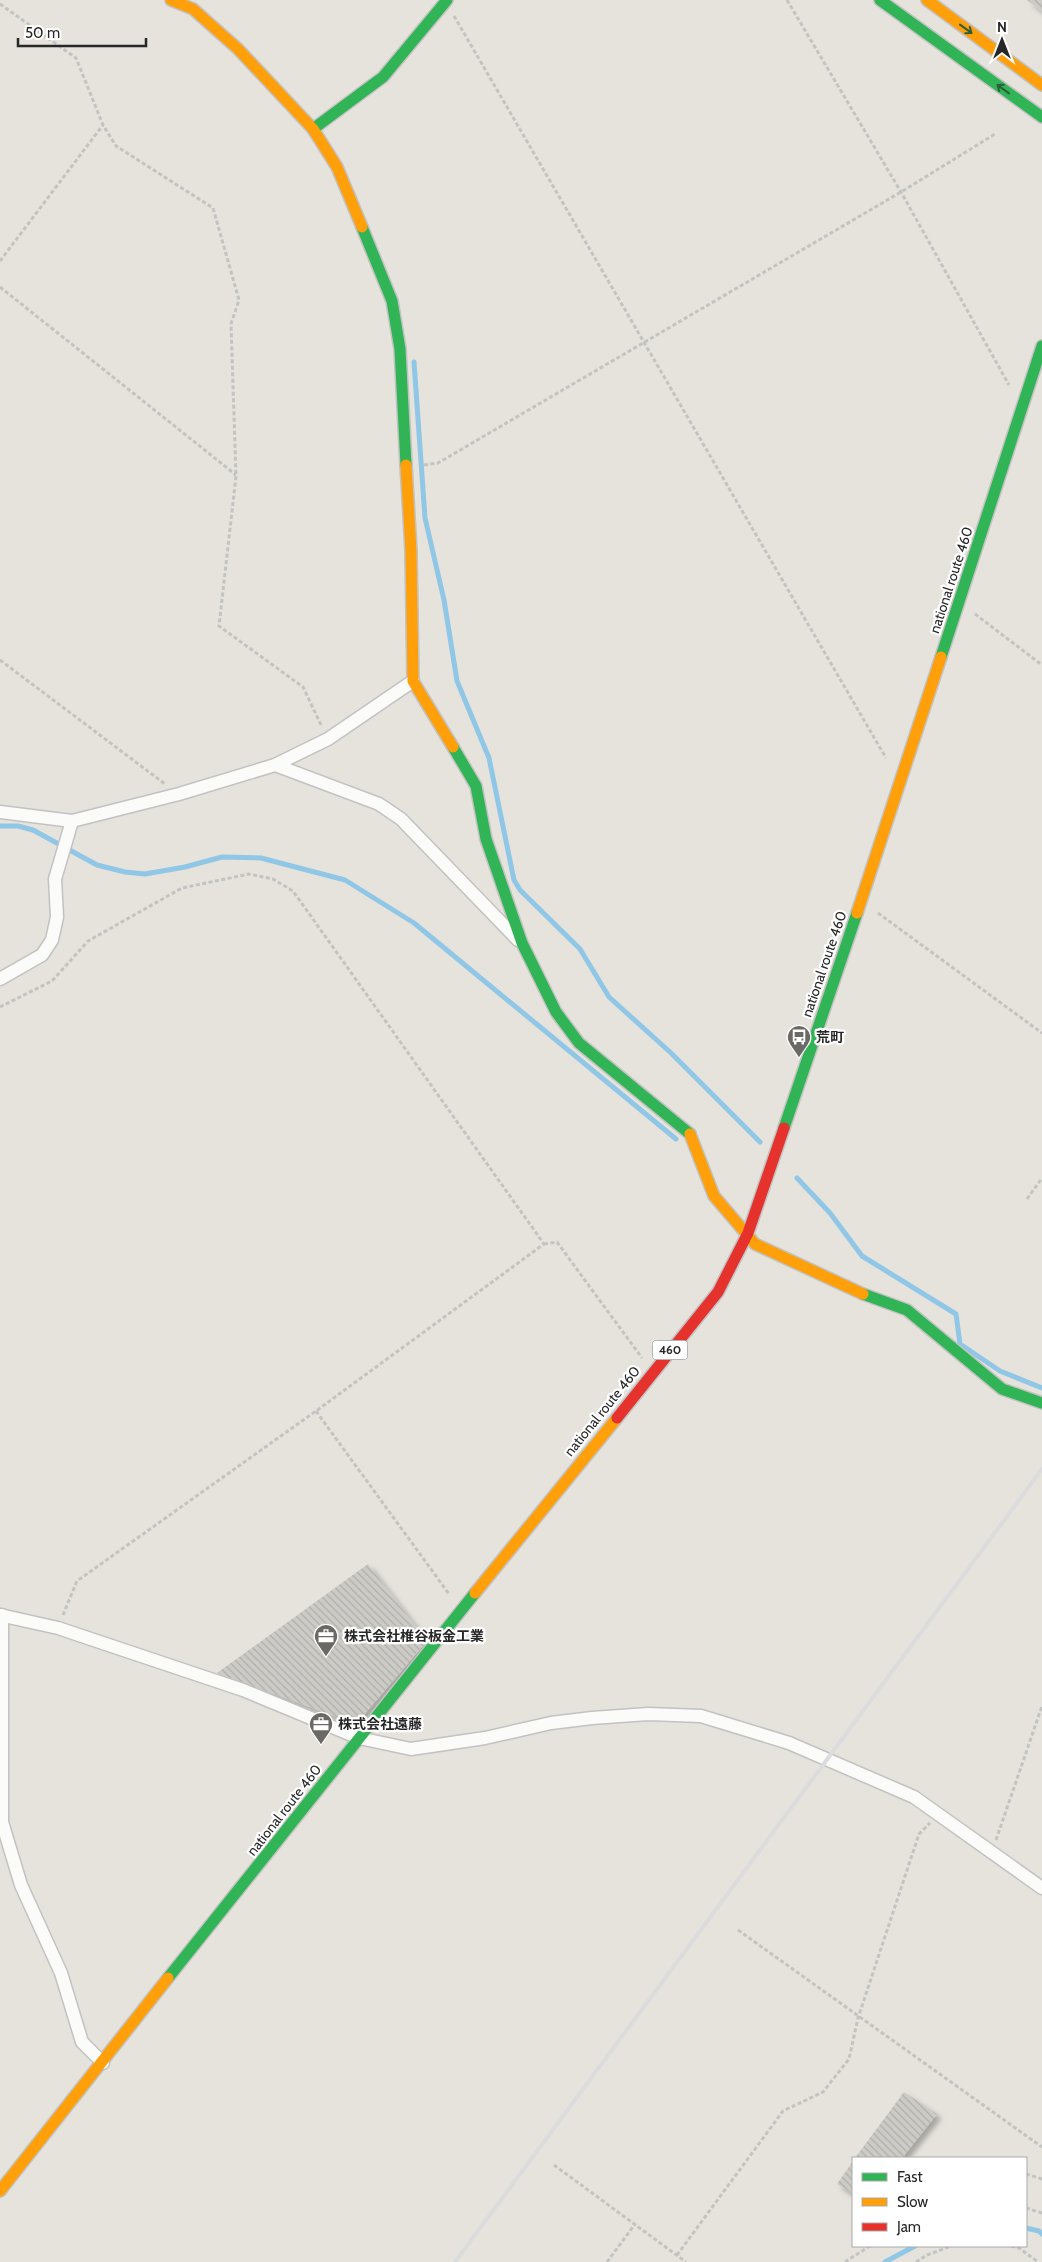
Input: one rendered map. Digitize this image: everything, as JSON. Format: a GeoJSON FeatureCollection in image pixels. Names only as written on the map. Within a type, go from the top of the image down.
{"type":"FeatureCollection","features":[{"type":"Feature","properties":{"kind":"main road"},"geometry":{"type":"LineString","coordinates":[[172,0],[193,9],[238,49],[313,129],[337,167],[392,301],[400,350],[411,551],[413,681],[476,786],[486,839],[522,943],[556,1012],[578,1042],[690,1134],[714,1196],[756,1244],[790,1262],[856,1292],[907,1310],[1002,1389],[1042,1402]]}},
{"type":"Feature","properties":{"kind":"main road"},"geometry":{"type":"LineString","coordinates":[[880,0],[1042,118]]}},
{"type":"Feature","properties":{"kind":"main road"},"geometry":{"type":"LineString","coordinates":[[927,0],[1042,85]]}},
{"type":"Feature","properties":{"kind":"main road"},"geometry":{"type":"LineString","coordinates":[[313,129],[383,77],[446,1]]}},
{"type":"Feature","properties":{"kind":"main road","name":"national route 460"},"geometry":{"type":"LineString","coordinates":[[0,2191],[359,1738],[718,1292],[748,1233],[861,901],[1042,346]]}},
{"type":"Feature","properties":{"kind":"street"},"geometry":{"type":"LineString","coordinates":[[0,812],[72,821],[179,794],[275,765],[328,739],[413,681]]}},
{"type":"Feature","properties":{"kind":"street"},"geometry":{"type":"LineString","coordinates":[[275,765],[380,804],[401,819],[522,943]]}},
{"type":"Feature","properties":{"kind":"street"},"geometry":{"type":"LineString","coordinates":[[0,979],[42,955],[52,940],[57,917],[55,880],[72,821]]}},
{"type":"Feature","properties":{"kind":"street"},"geometry":{"type":"LineString","coordinates":[[103,2063],[82,2042],[61,1973],[21,1884],[2,1822],[1,1615],[58,1628],[243,1690],[359,1738],[411,1749],[485,1738],[551,1723],[592,1718],[648,1714],[701,1716],[788,1744],[865,1774],[903,1794],[914,1797],[1042,1888]]}},
{"type":"Feature","properties":{"kind":"path"},"geometry":{"type":"LineString","coordinates":[[787,0],[901,192],[1022,409]]}},
{"type":"Feature","properties":{"kind":"path"},"geometry":{"type":"LineString","coordinates":[[446,1],[642,343],[900,783]]}},
{"type":"Feature","properties":{"kind":"path"},"geometry":{"type":"LineString","coordinates":[[0,4],[76,58],[103,125],[116,146],[213,208],[239,300],[231,324],[236,476],[219,626],[303,687],[328,739]]}},
{"type":"Feature","properties":{"kind":"path"},"geometry":{"type":"LineString","coordinates":[[0,261],[103,125]]}},
{"type":"Feature","properties":{"kind":"path"},"geometry":{"type":"LineString","coordinates":[[406,467],[438,463],[901,192],[995,134]]}},
{"type":"Feature","properties":{"kind":"path"},"geometry":{"type":"LineString","coordinates":[[0,287],[236,476]]}},
{"type":"Feature","properties":{"kind":"path"},"geometry":{"type":"LineString","coordinates":[[959,602],[1042,665]]}},
{"type":"Feature","properties":{"kind":"path"},"geometry":{"type":"LineString","coordinates":[[0,660],[179,794]]}},
{"type":"Feature","properties":{"kind":"path"},"geometry":{"type":"LineString","coordinates":[[0,1007],[52,981],[88,941],[182,888],[249,874],[273,879],[294,891],[544,1244]]}},
{"type":"Feature","properties":{"kind":"path"},"geometry":{"type":"LineString","coordinates":[[861,901],[1042,1033]]}},
{"type":"Feature","properties":{"kind":"path"},"geometry":{"type":"LineString","coordinates":[[1027,1198],[1042,1178]]}},
{"type":"Feature","properties":{"kind":"path"},"geometry":{"type":"LineString","coordinates":[[58,1628],[77,1581],[316,1411],[544,1244],[557,1242],[653,1372]]}},
{"type":"Feature","properties":{"kind":"path"},"geometry":{"type":"LineString","coordinates":[[316,1411],[461,1611]]}},
{"type":"Feature","properties":{"kind":"path"},"geometry":{"type":"LineString","coordinates":[[992,1853],[1042,1706]]}},
{"type":"Feature","properties":{"kind":"path"},"geometry":{"type":"LineString","coordinates":[[677,2255],[783,2111],[822,2092],[849,2059],[858,2018],[919,1834],[939,1814]]}},
{"type":"Feature","properties":{"kind":"path"},"geometry":{"type":"LineString","coordinates":[[738,1930],[858,2018],[1042,2147]]}},
{"type":"Feature","properties":{"kind":"path"},"geometry":{"type":"LineString","coordinates":[[554,2165],[686,2262]]}},
{"type":"Feature","properties":{"kind":"path"},"geometry":{"type":"LineString","coordinates":[[1027,2174],[1042,2179]]}},
{"type":"Feature","properties":{"kind":"path"},"geometry":{"type":"LineString","coordinates":[[1027,2208],[1042,2213]]}},
{"type":"Feature","properties":{"kind":"path"},"geometry":{"type":"LineString","coordinates":[[607,2262],[635,2224]]}},
{"type":"Feature","properties":{"kind":"path"},"geometry":{"type":"LineString","coordinates":[[845,2262],[868,2247]]}},
{"type":"Feature","properties":{"kind":"path"},"geometry":{"type":"LineString","coordinates":[[916,2262],[927,2255],[948,2247]]}},
{"type":"Feature","properties":{"kind":"path"},"geometry":{"type":"LineString","coordinates":[[1016,2247],[1038,2262]]}},
{"type":"Feature","properties":{"kind":"building"},"geometry":{"type":"Polygon","coordinates":[[[1027,0],[1042,0],[1042,11],[1027,0]]]}},
{"type":"Feature","properties":{"kind":"building","name":"株式会社椎谷板金工業"},"geometry":{"type":"Polygon","coordinates":[[[368,1564],[427,1641],[356,1724],[217,1673],[368,1564]]]}},
{"type":"Feature","properties":{"kind":"building"},"geometry":{"type":"Polygon","coordinates":[[[904,2092],[937,2114],[903,2157],[856,2157],[904,2092]]]}},
{"type":"Feature","properties":{"kind":"building"},"geometry":{"type":"Polygon","coordinates":[[[852,2162],[852,2193],[837,2184],[852,2162]]]}},
{"type":"Feature","properties":{"kind":"waterway"},"geometry":{"type":"LineString","coordinates":[[414,362],[425,518],[444,600],[457,681],[489,758],[514,880],[520,890],[580,949],[609,997],[671,1053],[760,1142]]}},
{"type":"Feature","properties":{"kind":"waterway"},"geometry":{"type":"LineString","coordinates":[[0,826],[18,826],[33,830],[97,865],[125,872],[145,874],[185,867],[222,857],[261,858],[345,880],[414,923],[676,1139]]}},
{"type":"Feature","properties":{"kind":"waterway"},"geometry":{"type":"LineString","coordinates":[[797,1178],[830,1213],[862,1256],[956,1314],[960,1344],[1000,1371],[1042,1388]]}},
{"type":"Feature","properties":{"kind":"waterway"},"geometry":{"type":"LineString","coordinates":[[1027,2228],[1039,2231],[1042,2234]]}},
{"type":"Feature","properties":{"kind":"waterway"},"geometry":{"type":"LineString","coordinates":[[885,2262],[913,2247]]}},
{"type":"Feature","properties":{"kind":"railway"},"geometry":{"type":"LineString","coordinates":[[455,2262],[1042,1469]]}},
{"type":"Feature","properties":{"kind":"traffic: fast"},"geometry":{"type":"LineString","coordinates":[[313,129],[383,77],[447,0]]}},
{"type":"Feature","properties":{"kind":"traffic: fast"},"geometry":{"type":"LineString","coordinates":[[880,0],[1042,117]]}},
{"type":"Feature","properties":{"kind":"traffic: fast"},"geometry":{"type":"LineString","coordinates":[[362,227],[392,301],[400,349],[406,465]]}},
{"type":"Feature","properties":{"kind":"traffic: fast"},"geometry":{"type":"LineString","coordinates":[[941,657],[1042,346]]}},
{"type":"Feature","properties":{"kind":"traffic: fast"},"geometry":{"type":"LineString","coordinates":[[453,747],[476,786],[486,839],[522,943],[556,1012],[579,1043],[690,1134]]}},
{"type":"Feature","properties":{"kind":"traffic: fast"},"geometry":{"type":"LineString","coordinates":[[784,1128],[857,913]]}},
{"type":"Feature","properties":{"kind":"traffic: fast"},"geometry":{"type":"LineString","coordinates":[[863,1294],[907,1310],[1002,1389],[1042,1403]]}},
{"type":"Feature","properties":{"kind":"traffic: fast"},"geometry":{"type":"LineString","coordinates":[[168,1978],[475,1593]]}},
{"type":"Feature","properties":{"kind":"traffic: slow"},"geometry":{"type":"LineString","coordinates":[[171,0],[193,9],[238,49],[313,129],[337,167],[362,227]]}},
{"type":"Feature","properties":{"kind":"traffic: slow"},"geometry":{"type":"LineString","coordinates":[[927,0],[1042,85]]}},
{"type":"Feature","properties":{"kind":"traffic: slow"},"geometry":{"type":"LineString","coordinates":[[406,465],[411,551],[413,681],[453,747]]}},
{"type":"Feature","properties":{"kind":"traffic: slow"},"geometry":{"type":"LineString","coordinates":[[857,913],[941,657]]}},
{"type":"Feature","properties":{"kind":"traffic: slow"},"geometry":{"type":"LineString","coordinates":[[690,1134],[714,1196],[755,1244],[863,1294]]}},
{"type":"Feature","properties":{"kind":"traffic: slow"},"geometry":{"type":"LineString","coordinates":[[475,1593],[617,1418]]}},
{"type":"Feature","properties":{"kind":"traffic: slow"},"geometry":{"type":"LineString","coordinates":[[0,2191],[168,1978]]}},
{"type":"Feature","properties":{"kind":"traffic: jam"},"geometry":{"type":"LineString","coordinates":[[617,1418],[718,1292],[748,1233],[784,1128]]}},
{"type":"Feature","properties":{"kind":"place","name":"荒町"},"geometry":{"type":"Point","coordinates":[799,1058]}},
{"type":"Feature","properties":{"kind":"place","name":"株式会社椎谷板金工業"},"geometry":{"type":"Point","coordinates":[326,1657]}},
{"type":"Feature","properties":{"kind":"place","name":"株式会社遠藤"},"geometry":{"type":"Point","coordinates":[321,1745]}}]}
